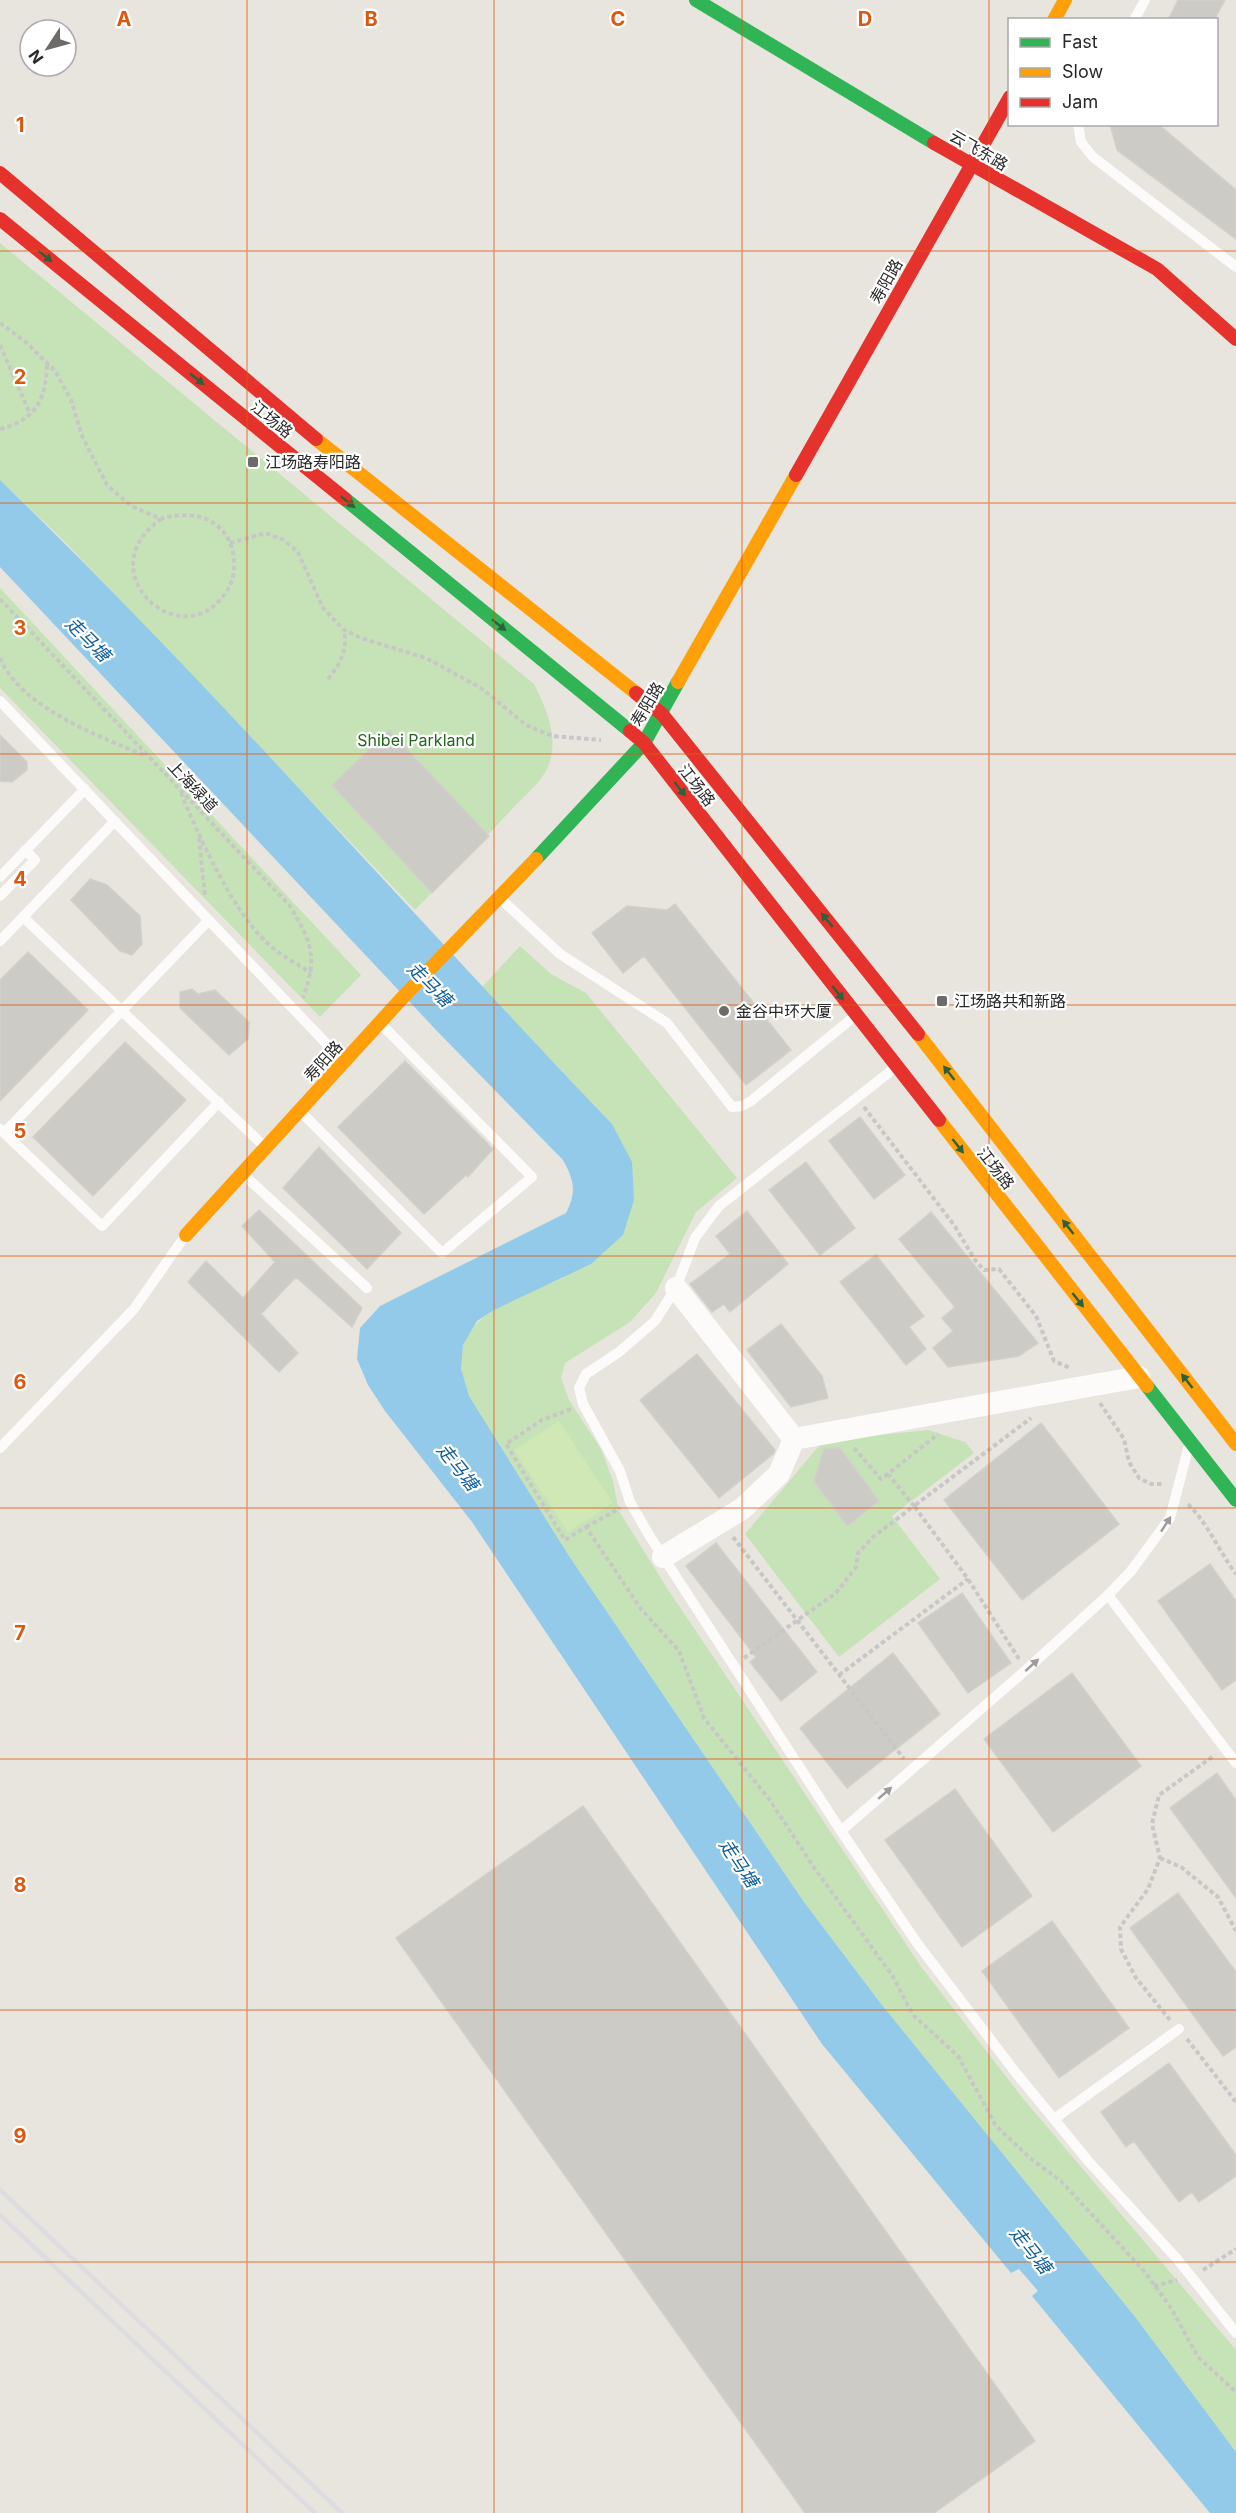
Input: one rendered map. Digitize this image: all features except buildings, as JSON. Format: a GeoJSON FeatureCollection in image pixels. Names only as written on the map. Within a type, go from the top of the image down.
{"type":"FeatureCollection","features":[{"type":"Feature","properties":{"kind":"main road","name":"云飞东路"},"geometry":{"type":"LineString","coordinates":[[696,0],[971,165],[1156,269],[1236,339]]}},
{"type":"Feature","properties":{"kind":"main road"},"geometry":{"type":"LineString","coordinates":[[1055,18],[1065,0]]}},
{"type":"Feature","properties":{"kind":"main road","name":"寿阳路"},"geometry":{"type":"LineString","coordinates":[[186,1235],[404,996],[451,950],[644,743],[1008,100]]}},
{"type":"Feature","properties":{"kind":"main road","name":"江场路"},"geometry":{"type":"LineString","coordinates":[[0,173],[259,393],[662,714],[911,1024],[1199,1404],[1221,1425],[1236,1444]]}},
{"type":"Feature","properties":{"kind":"main road","name":"江场路"},"geometry":{"type":"LineString","coordinates":[[0,219],[644,743],[1139,1377],[1191,1436],[1236,1500]]}},
{"type":"Feature","properties":{"kind":"main road"},"geometry":{"type":"LineString","coordinates":[[1221,1425],[1236,1413]]}},
{"type":"Feature","properties":{"kind":"street"},"geometry":{"type":"LineString","coordinates":[[676,1288],[794,1439]]}},
{"type":"Feature","properties":{"kind":"street"},"geometry":{"type":"LineString","coordinates":[[794,1439],[1139,1377]]}},
{"type":"Feature","properties":{"kind":"street"},"geometry":{"type":"LineString","coordinates":[[663,1557],[742,1509],[780,1474],[794,1439]]}},
{"type":"Feature","properties":{"kind":"lane"},"geometry":{"type":"LineString","coordinates":[[1135,18],[1145,0]]}},
{"type":"Feature","properties":{"kind":"lane"},"geometry":{"type":"LineString","coordinates":[[1078,126],[1081,142],[1093,157],[1236,267]]}},
{"type":"Feature","properties":{"kind":"lane"},"geometry":{"type":"LineString","coordinates":[[0,700],[344,1063]]}},
{"type":"Feature","properties":{"kind":"lane"},"geometry":{"type":"LineString","coordinates":[[0,877],[85,789]]}},
{"type":"Feature","properties":{"kind":"lane"},"geometry":{"type":"LineString","coordinates":[[0,941],[115,821]]}},
{"type":"Feature","properties":{"kind":"lane"},"geometry":{"type":"LineString","coordinates":[[0,896],[35,860],[25,850]]}},
{"type":"Feature","properties":{"kind":"lane"},"geometry":{"type":"LineString","coordinates":[[500,898],[560,954],[667,1023],[732,1107],[742,1106],[751,1101],[856,1016]]}},
{"type":"Feature","properties":{"kind":"lane"},"geometry":{"type":"LineString","coordinates":[[205,916],[122,1010],[2,1131],[102,1226],[219,1102]]}},
{"type":"Feature","properties":{"kind":"lane"},"geometry":{"type":"LineString","coordinates":[[23,917],[266,1148]]}},
{"type":"Feature","properties":{"kind":"lane"},"geometry":{"type":"LineString","coordinates":[[300,1111],[442,1253],[532,1177],[380,1023]]}},
{"type":"Feature","properties":{"kind":"lane"},"geometry":{"type":"LineString","coordinates":[[896,1067],[719,1206],[694,1238],[676,1288],[656,1321],[619,1352],[586,1374],[579,1388],[583,1404],[612,1453],[630,1502],[663,1557],[841,1831],[917,1943],[1054,2119],[1178,2260],[1236,2333]]}},
{"type":"Feature","properties":{"kind":"lane"},"geometry":{"type":"LineString","coordinates":[[243,1173],[367,1288]]}},
{"type":"Feature","properties":{"kind":"lane"},"geometry":{"type":"LineString","coordinates":[[0,1448],[134,1309],[186,1235]]}},
{"type":"Feature","properties":{"kind":"lane"},"geometry":{"type":"LineString","coordinates":[[841,1831],[1026,1670],[1131,1571],[1170,1518],[1191,1436]]}},
{"type":"Feature","properties":{"kind":"lane"},"geometry":{"type":"LineString","coordinates":[[1108,1595],[1236,1763]]}},
{"type":"Feature","properties":{"kind":"lane"},"geometry":{"type":"LineString","coordinates":[[1054,2119],[1179,2030]]}},
{"type":"Feature","properties":{"kind":"path"},"geometry":{"type":"LineString","coordinates":[[0,323],[56,371],[71,400],[81,436],[107,485],[131,506],[160,519]]}},
{"type":"Feature","properties":{"kind":"path"},"geometry":{"type":"LineString","coordinates":[[0,345],[30,415]]}},
{"type":"Feature","properties":{"kind":"path"},"geometry":{"type":"LineString","coordinates":[[0,429],[14,426],[30,415],[46,388],[47,363]]}},
{"type":"Feature","properties":{"kind":"path"},"geometry":{"type":"LineString","coordinates":[[176,513],[200,516],[221,529],[230,543],[235,559],[234,577],[227,593],[215,606],[199,614],[182,616],[164,612],[149,602],[139,589],[134,574],[133,557],[138,542],[147,528],[160,519],[176,513]]}},
{"type":"Feature","properties":{"kind":"path"},"geometry":{"type":"LineString","coordinates":[[230,543],[266,533],[284,540],[298,552],[323,608],[344,630],[361,638],[426,658],[481,688],[526,724],[552,736],[609,740]]}},
{"type":"Feature","properties":{"kind":"path","name":"上海绿道"},"geometry":{"type":"LineString","coordinates":[[0,599],[290,906],[310,940],[312,973],[298,1013]]}},
{"type":"Feature","properties":{"kind":"path"},"geometry":{"type":"LineString","coordinates":[[328,679],[337,669],[345,647],[344,630]]}},
{"type":"Feature","properties":{"kind":"path"},"geometry":{"type":"LineString","coordinates":[[0,658],[2,665],[28,695],[92,734],[150,758]]}},
{"type":"Feature","properties":{"kind":"path"},"geometry":{"type":"LineString","coordinates":[[180,790],[198,836],[253,928],[267,943],[312,973]]}},
{"type":"Feature","properties":{"kind":"path"},"geometry":{"type":"LineString","coordinates":[[198,836],[206,892],[205,916]]}},
{"type":"Feature","properties":{"kind":"path"},"geometry":{"type":"LineString","coordinates":[[858,1097],[954,1225],[975,1260],[984,1270],[999,1269],[1036,1316],[1054,1362],[1075,1371],[1088,1386],[1124,1439],[1129,1462],[1139,1478],[1151,1484],[1170,1486],[1178,1493],[1211,1531],[1217,1548],[1236,1574]]}},
{"type":"Feature","properties":{"kind":"path"},"geometry":{"type":"LineString","coordinates":[[583,1404],[542,1420],[506,1444],[565,1540],[630,1502]]}},
{"type":"Feature","properties":{"kind":"path"},"geometry":{"type":"LineString","coordinates":[[734,1665],[836,1593],[856,1567],[858,1552],[873,1538],[1034,1417]]}},
{"type":"Feature","properties":{"kind":"path"},"geometry":{"type":"LineString","coordinates":[[839,1431],[881,1479],[943,1429]]}},
{"type":"Feature","properties":{"kind":"path"},"geometry":{"type":"LineString","coordinates":[[888,1474],[968,1579],[1026,1670]]}},
{"type":"Feature","properties":{"kind":"path"},"geometry":{"type":"LineString","coordinates":[[721,1522],[911,1770]]}},
{"type":"Feature","properties":{"kind":"path"},"geometry":{"type":"LineString","coordinates":[[586,1527],[641,1609],[679,1651],[704,1718],[769,1799],[815,1869],[892,1975],[913,2014],[958,2056],[996,2126],[1030,2158],[1061,2181],[1154,2286],[1171,2308],[1198,2357],[1236,2392]]}},
{"type":"Feature","properties":{"kind":"path"},"geometry":{"type":"LineString","coordinates":[[839,1675],[968,1579]]}},
{"type":"Feature","properties":{"kind":"path"},"geometry":{"type":"LineString","coordinates":[[1225,1749],[1160,1795],[1152,1824],[1160,1858],[1149,1889],[1120,1927],[1121,1949],[1136,1978],[1222,2080],[1236,2102]]}},
{"type":"Feature","properties":{"kind":"path"},"geometry":{"type":"LineString","coordinates":[[1160,1858],[1181,1867],[1218,1897],[1236,1931]]}},
{"type":"Feature","properties":{"kind":"path"},"geometry":{"type":"LineString","coordinates":[[1154,2286],[1190,2277],[1236,2249]]}},
{"type":"Feature","properties":{"kind":"green space","name":"Shibei Parkland"},"geometry":{"type":"Polygon","coordinates":[[[0,243],[534,684],[547,713],[553,743],[549,764],[543,776],[415,910],[63,540],[0,480],[0,243]]]}},
{"type":"Feature","properties":{"kind":"green space"},"geometry":{"type":"Polygon","coordinates":[[[0,588],[361,975],[320,1017],[0,688],[0,588]]]}},
{"type":"Feature","properties":{"kind":"green space"},"geometry":{"type":"Polygon","coordinates":[[[520,946],[551,974],[586,993],[737,1178],[696,1212],[656,1293],[630,1322],[565,1363],[561,1378],[569,1400],[601,1449],[613,1481],[619,1511],[667,1588],[922,1968],[1021,2096],[1236,2350],[1236,2452],[1136,2318],[882,2005],[804,1902],[569,1556],[469,1396],[461,1369],[462,1350],[469,1334],[480,1320],[495,1309],[563,1278],[612,1124],[482,987],[520,946]]]}},
{"type":"Feature","properties":{"kind":"green space"},"geometry":{"type":"Polygon","coordinates":[[[559,1421],[613,1503],[568,1532],[514,1450],[559,1421]]]}},
{"type":"Feature","properties":{"kind":"green space"},"geometry":{"type":"Polygon","coordinates":[[[928,1430],[965,1442],[974,1453],[892,1516],[940,1579],[839,1657],[745,1534],[823,1441],[928,1430]]]}},
{"type":"Feature","properties":{"kind":"water","name":"走马塘"},"geometry":{"type":"Polygon","coordinates":[[[0,480],[157,637],[612,1124],[632,1162],[634,1200],[623,1235],[591,1264],[494,1310],[477,1321],[463,1345],[461,1369],[469,1396],[569,1556],[804,1902],[882,2005],[1136,2318],[1236,2452],[1236,2513],[1210,2513],[1032,2296],[1038,2291],[1019,2269],[1011,2273],[822,2044],[472,1522],[385,1411],[368,1385],[357,1359],[360,1328],[380,1306],[566,1213],[573,1192],[570,1174],[563,1160],[437,1031],[0,567],[0,480]]]}},
{"type":"Feature","properties":{"kind":"railway"},"geometry":{"type":"LineString","coordinates":[[0,2190],[342,2513]]}},
{"type":"Feature","properties":{"kind":"railway"},"geometry":{"type":"LineString","coordinates":[[0,2215],[315,2513]]}},
{"type":"Feature","properties":{"kind":"traffic: fast"},"geometry":{"type":"LineString","coordinates":[[696,0],[934,143]]}},
{"type":"Feature","properties":{"kind":"traffic: fast"},"geometry":{"type":"LineString","coordinates":[[345,499],[630,731]]}},
{"type":"Feature","properties":{"kind":"traffic: fast"},"geometry":{"type":"LineString","coordinates":[[536,859],[644,743],[678,682]]}},
{"type":"Feature","properties":{"kind":"traffic: fast"},"geometry":{"type":"LineString","coordinates":[[1147,1386],[1236,1500]]}},
{"type":"Feature","properties":{"kind":"traffic: slow"},"geometry":{"type":"LineString","coordinates":[[1055,18],[1065,0]]}},
{"type":"Feature","properties":{"kind":"traffic: slow"},"geometry":{"type":"LineString","coordinates":[[316,439],[636,693]]}},
{"type":"Feature","properties":{"kind":"traffic: slow"},"geometry":{"type":"LineString","coordinates":[[678,682],[796,475]]}},
{"type":"Feature","properties":{"kind":"traffic: slow"},"geometry":{"type":"LineString","coordinates":[[186,1235],[404,996],[536,859]]}},
{"type":"Feature","properties":{"kind":"traffic: slow"},"geometry":{"type":"LineString","coordinates":[[918,1034],[1236,1444]]}},
{"type":"Feature","properties":{"kind":"traffic: slow"},"geometry":{"type":"LineString","coordinates":[[939,1120],[1147,1386]]}},
{"type":"Feature","properties":{"kind":"traffic: jam"},"geometry":{"type":"LineString","coordinates":[[796,475],[1008,101]]}},
{"type":"Feature","properties":{"kind":"traffic: jam"},"geometry":{"type":"LineString","coordinates":[[934,143],[1157,269],[1236,339]]}},
{"type":"Feature","properties":{"kind":"traffic: jam"},"geometry":{"type":"LineString","coordinates":[[0,173],[316,439]]}},
{"type":"Feature","properties":{"kind":"traffic: jam"},"geometry":{"type":"LineString","coordinates":[[0,219],[345,499]]}},
{"type":"Feature","properties":{"kind":"traffic: jam"},"geometry":{"type":"LineString","coordinates":[[636,693],[662,714],[918,1034]]}},
{"type":"Feature","properties":{"kind":"traffic: jam"},"geometry":{"type":"LineString","coordinates":[[630,731],[644,743],[939,1120]]}},
{"type":"Feature","properties":{"kind":"place","name":"江场路寿阳路"},"geometry":{"type":"Point","coordinates":[253,462]}},
{"type":"Feature","properties":{"kind":"place","name":"江场路共和新路"},"geometry":{"type":"Point","coordinates":[942,1001]}},
{"type":"Feature","properties":{"kind":"place","name":"金谷中环大厦"},"geometry":{"type":"Point","coordinates":[724,1011]}}]}
